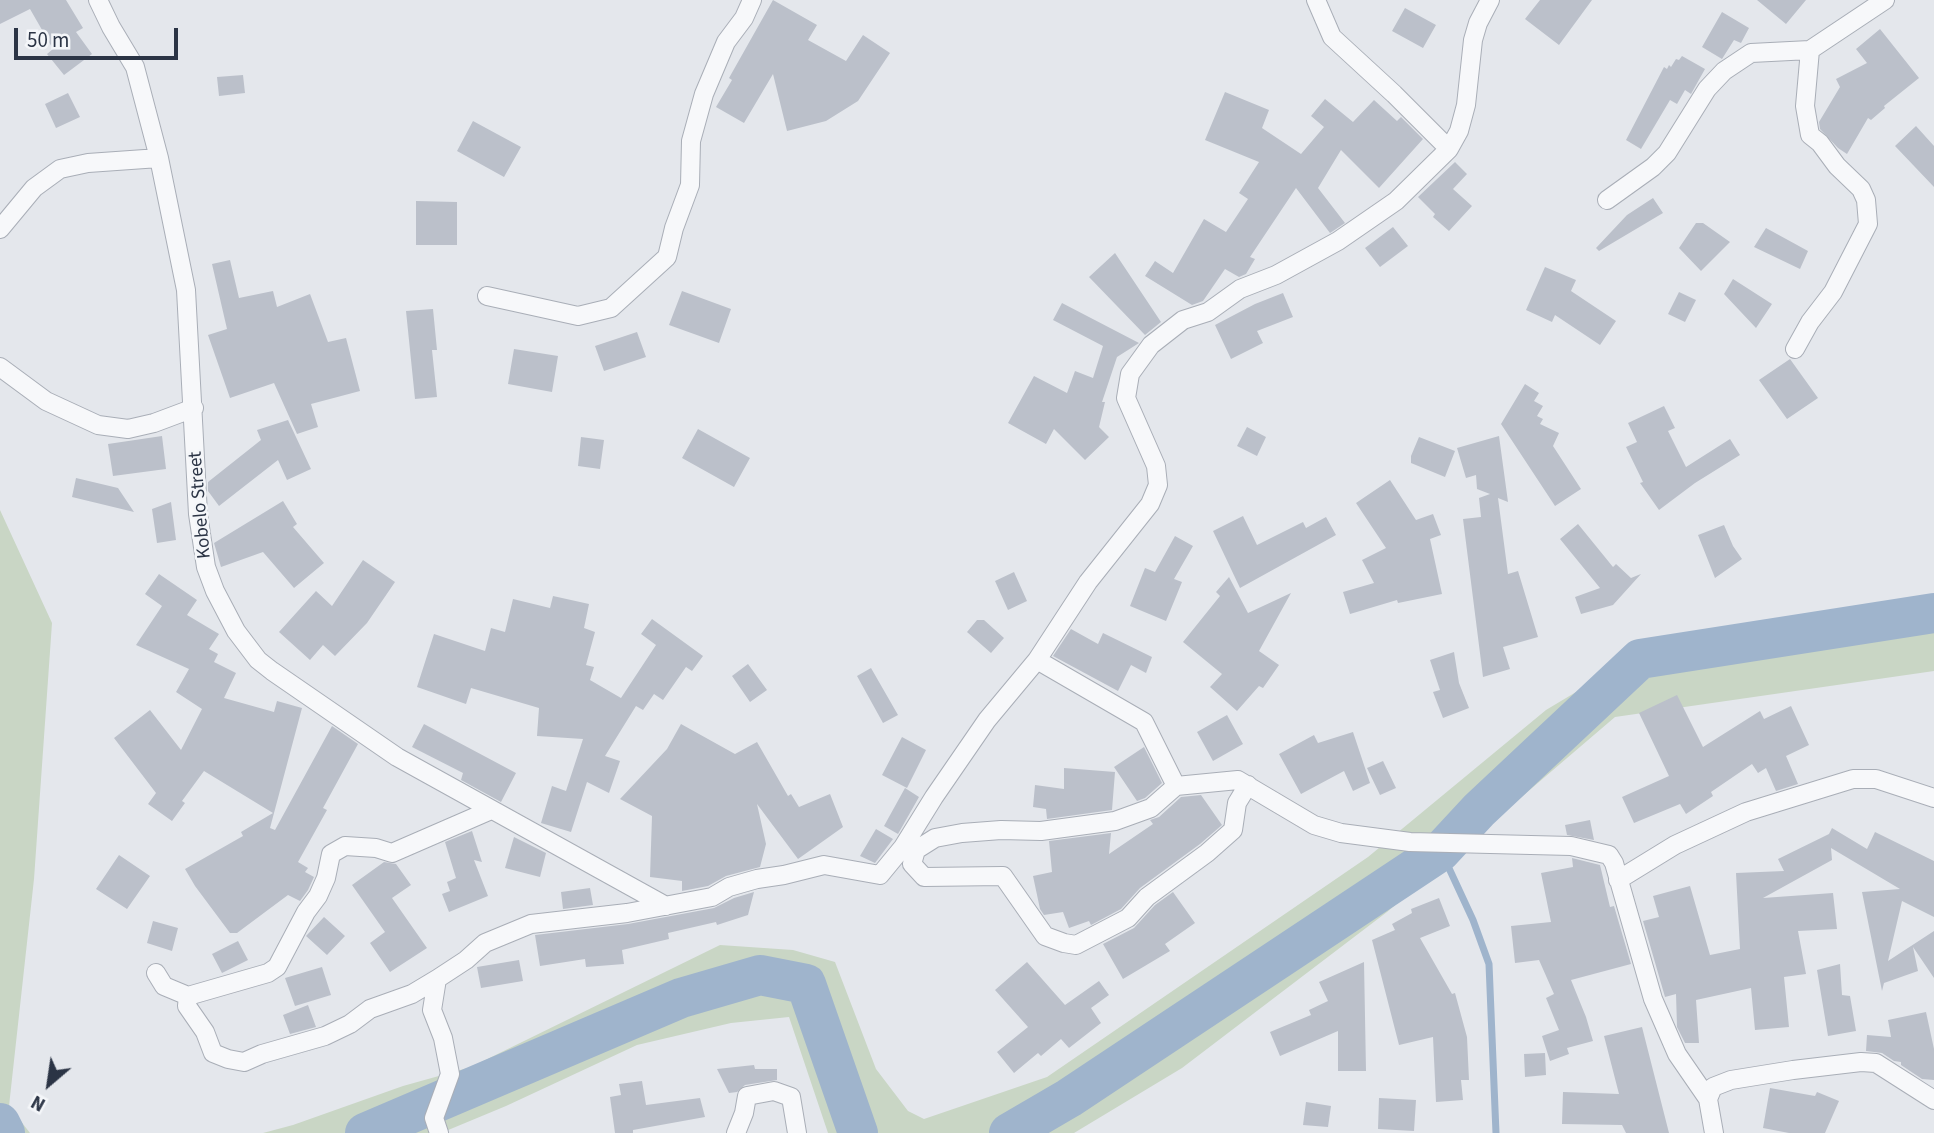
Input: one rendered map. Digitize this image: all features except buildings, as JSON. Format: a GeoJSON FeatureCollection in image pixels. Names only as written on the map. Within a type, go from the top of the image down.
{"type":"FeatureCollection","features":[{"type":"Feature","properties":{"kind":"street","name":"Kobelo Street"},"geometry":{"type":"LineString","coordinates":[[99,0],[111,27],[135,67],[159,158],[186,290],[198,514],[206,567],[215,592],[245,643],[258,660],[310,699],[397,757],[666,906]]}},
{"type":"Feature","properties":{"kind":"street"},"geometry":{"type":"LineString","coordinates":[[487,296],[578,316],[611,308],[667,257],[674,228],[690,185],[691,141],[705,94],[726,42],[744,18],[752,0]]}},
{"type":"Feature","properties":{"kind":"street"},"geometry":{"type":"LineString","coordinates":[[1316,0],[1332,37],[1449,149]]}},
{"type":"Feature","properties":{"kind":"street"},"geometry":{"type":"LineString","coordinates":[[188,996],[187,1006],[205,1032],[213,1053],[244,1062],[262,1054],[325,1036],[350,1024],[370,1009],[412,995],[466,960],[485,943],[531,924],[627,913],[712,897],[729,887],[757,879],[824,865],[880,874],[904,847],[934,797],[987,720],[1037,660],[1088,582],[1150,504],[1158,485],[1156,466],[1126,398],[1130,374],[1151,345],[1183,320],[1208,312],[1240,289],[1276,275],[1338,241],[1395,201],[1449,149],[1459,131],[1466,105],[1473,40],[1490,0]]}},
{"type":"Feature","properties":{"kind":"street"},"geometry":{"type":"LineString","coordinates":[[1608,200],[1653,167],[1667,153],[1707,89],[1724,71],[1751,53],[1810,50],[1885,0]]}},
{"type":"Feature","properties":{"kind":"street"},"geometry":{"type":"LineString","coordinates":[[1795,349],[1810,322],[1833,292],[1868,224],[1866,200],[1861,189],[1810,135],[1804,106],[1810,50]]}},
{"type":"Feature","properties":{"kind":"street"},"geometry":{"type":"LineString","coordinates":[[0,229],[34,188],[60,169],[88,163],[159,158]]}},
{"type":"Feature","properties":{"kind":"street"},"geometry":{"type":"LineString","coordinates":[[0,368],[46,401],[98,425],[128,429],[194,408]]}},
{"type":"Feature","properties":{"kind":"street"},"geometry":{"type":"LineString","coordinates":[[1037,660],[1144,722],[1176,786]]}},
{"type":"Feature","properties":{"kind":"street"},"geometry":{"type":"LineString","coordinates":[[1618,880],[1663,852],[1746,812],[1853,779],[1876,779],[1934,798]]}},
{"type":"Feature","properties":{"kind":"street"},"geometry":{"type":"LineString","coordinates":[[1248,785],[1237,803],[1233,830],[1207,853],[1147,897],[1128,918],[1076,945],[1045,936],[1003,876],[924,877],[912,864],[916,850],[935,838],[1001,830],[1041,831],[1115,821],[1151,808],[1176,786],[1238,780],[1248,785],[1314,825],[1341,834],[1410,842],[1571,846],[1609,855],[1614,863],[1653,999],[1677,1054],[1708,1099],[1714,1133]]}},
{"type":"Feature","properties":{"kind":"street"},"geometry":{"type":"LineString","coordinates":[[156,972],[164,986],[188,996],[268,973],[277,967],[326,878],[331,854],[345,846],[376,848],[392,853],[491,810]]}},
{"type":"Feature","properties":{"kind":"street"},"geometry":{"type":"LineString","coordinates":[[437,979],[432,1010],[443,1038],[450,1074],[434,1118],[439,1133]]}},
{"type":"Feature","properties":{"kind":"street"},"geometry":{"type":"LineString","coordinates":[[1708,1099],[1713,1087],[1731,1080],[1861,1062],[1876,1063],[1934,1100]]}},
{"type":"Feature","properties":{"kind":"street"},"geometry":{"type":"LineString","coordinates":[[736,1133],[747,1097],[774,1091],[791,1097],[797,1133]]}},
{"type":"Feature","properties":{"kind":"green space"},"geometry":{"type":"Polygon","coordinates":[[[0,510],[52,623],[34,879],[9,1106],[30,1133],[0,1133],[0,510]]]}},
{"type":"Feature","properties":{"kind":"green space"},"geometry":{"type":"Polygon","coordinates":[[[1934,597],[1934,671],[1615,717],[1387,912],[1182,1068],[1074,1133],[828,1133],[789,1017],[731,1023],[637,1045],[441,1133],[263,1133],[403,1086],[471,1067],[720,945],[793,950],[835,962],[876,1069],[908,1111],[924,1119],[1047,1077],[1368,857],[1546,710],[1666,638],[1925,606],[1934,597]]]}},
{"type":"Feature","properties":{"kind":"waterway"},"geometry":{"type":"LineString","coordinates":[[1009,1133],[1069,1098],[1441,851],[1479,810],[1640,659],[1934,613]]}},
{"type":"Feature","properties":{"kind":"waterway"},"geometry":{"type":"LineString","coordinates":[[1441,851],[1473,920],[1489,964],[1496,1133]]}},
{"type":"Feature","properties":{"kind":"waterway"},"geometry":{"type":"LineString","coordinates":[[365,1133],[681,998],[760,975],[806,984],[858,1133]]}},
{"type":"Feature","properties":{"kind":"waterway"},"geometry":{"type":"LineString","coordinates":[[0,1123],[5,1133]]}}]}
